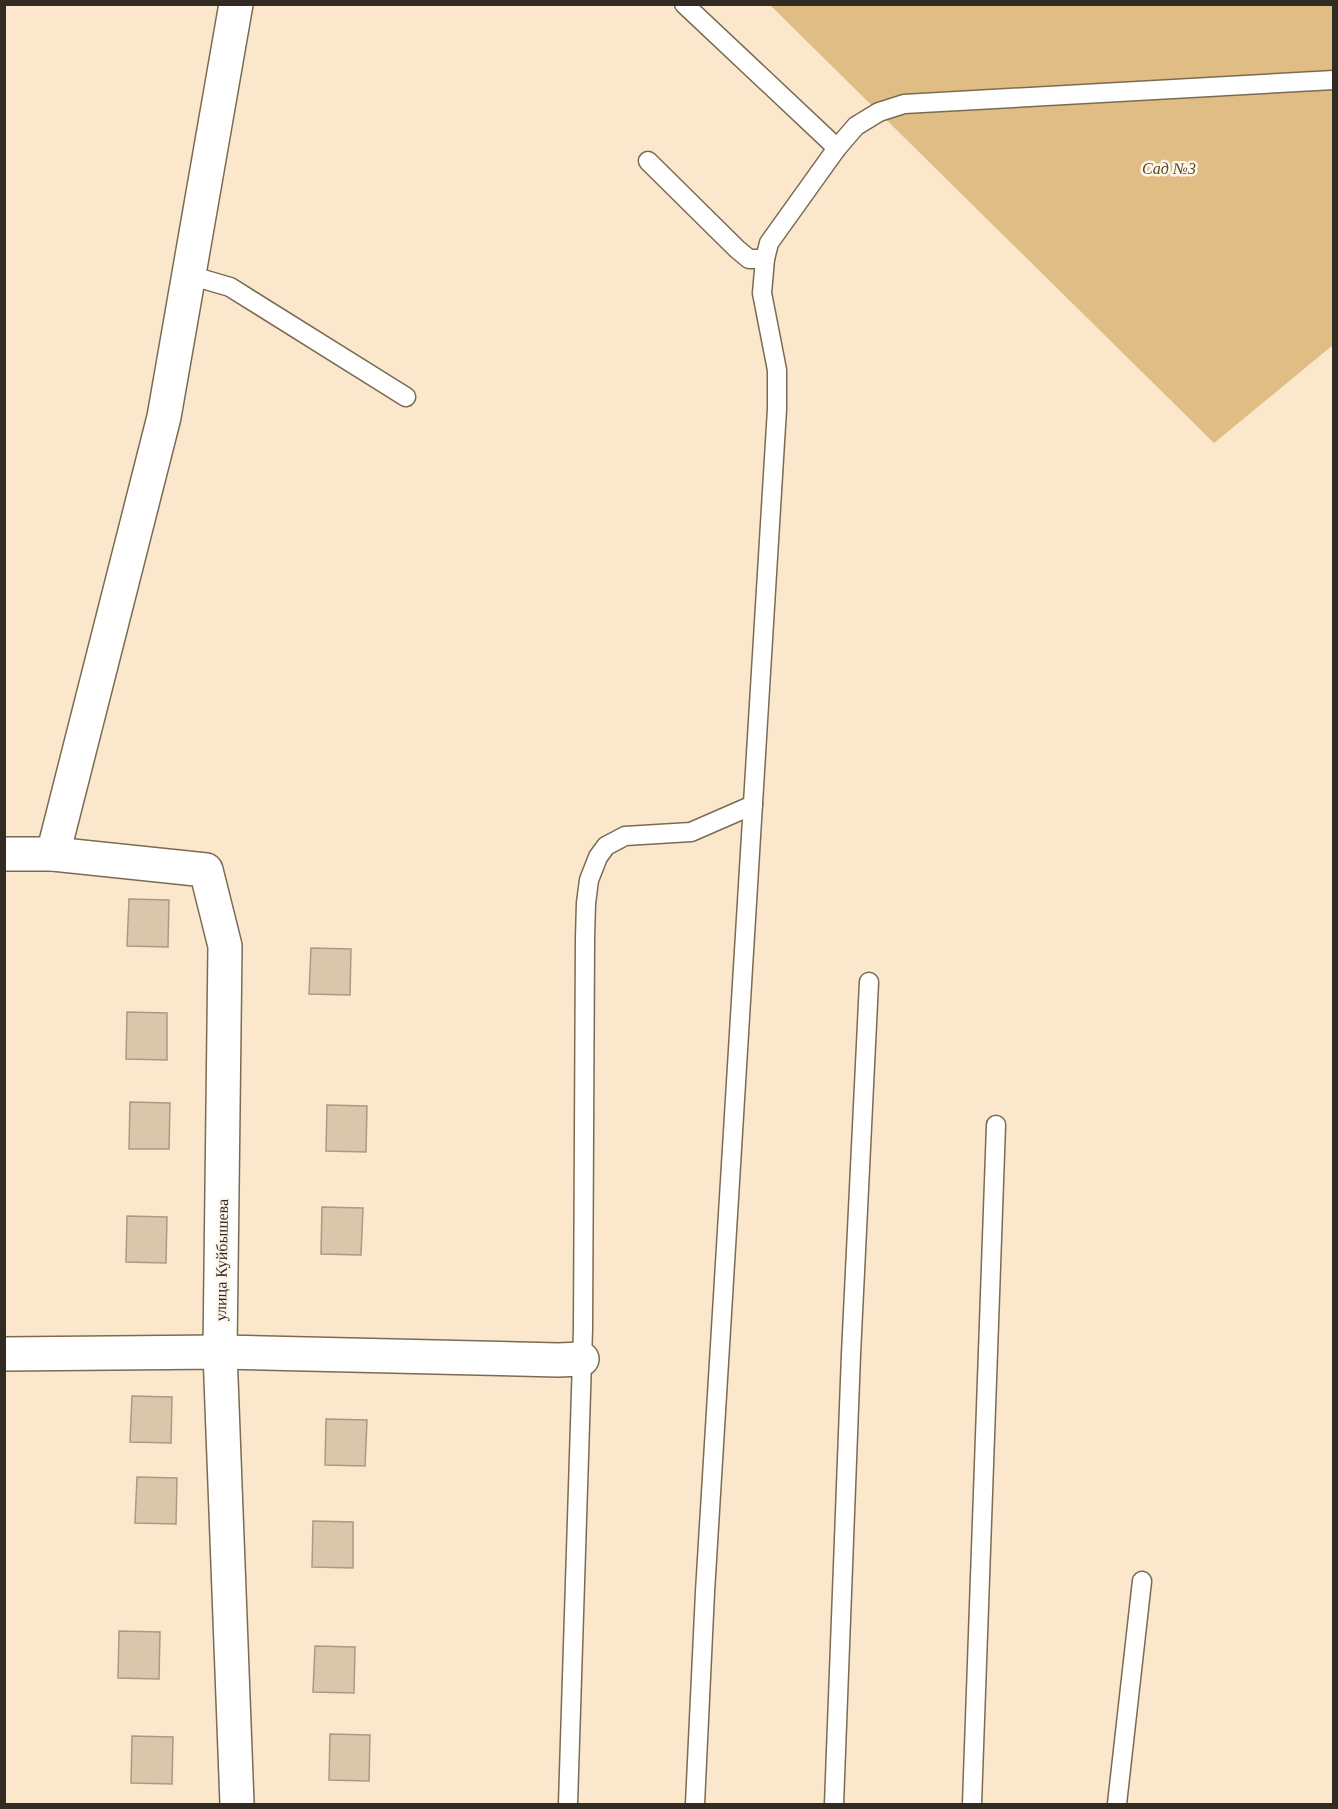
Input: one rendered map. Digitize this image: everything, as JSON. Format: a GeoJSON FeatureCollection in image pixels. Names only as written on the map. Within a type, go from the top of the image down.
{"type":"FeatureCollection","features":[{"type":"Feature","properties":{"kind":"street"},"geometry":{"type":"LineString","coordinates":[[4,854],[53,854],[164,417],[236,4]]}},
{"type":"Feature","properties":{"kind":"street","name":"улица Куйбышева"},"geometry":{"type":"LineString","coordinates":[[53,854],[206,870],[225,946],[220,1352],[237,1804]]}},
{"type":"Feature","properties":{"kind":"street"},"geometry":{"type":"LineString","coordinates":[[4,1354],[220,1352],[582,1359]]}},
{"type":"Feature","properties":{"kind":"lane"},"geometry":{"type":"LineString","coordinates":[[684,4],[837,148]]}},
{"type":"Feature","properties":{"kind":"lane"},"geometry":{"type":"LineString","coordinates":[[695,1804],[705,1592],[751,806],[777,410],[777,370],[762,293],[765,259],[770,243],[837,148],[856,126],[879,112],[904,104],[1334,80]]}},
{"type":"Feature","properties":{"kind":"lane"},"geometry":{"type":"LineString","coordinates":[[648,161],[737,249],[749,259],[765,259]]}},
{"type":"Feature","properties":{"kind":"lane"},"geometry":{"type":"LineString","coordinates":[[189,275],[230,287],[406,396]]}},
{"type":"Feature","properties":{"kind":"lane"},"geometry":{"type":"LineString","coordinates":[[568,1804],[582,1359],[585,938],[589,880],[598,857],[606,846],[625,836],[691,832],[751,806]]}},
{"type":"Feature","properties":{"kind":"lane"},"geometry":{"type":"LineString","coordinates":[[834,1804],[851,1354],[869,982]]}},
{"type":"Feature","properties":{"kind":"lane"},"geometry":{"type":"LineString","coordinates":[[972,1804],[996,1125]]}},
{"type":"Feature","properties":{"kind":"lane"},"geometry":{"type":"LineString","coordinates":[[1117,1804],[1142,1581]]}},
{"type":"Feature","properties":{"kind":"green space","name":"Сад №3"},"geometry":{"type":"Polygon","coordinates":[[[770,5],[1333,5],[1333,345],[1214,443],[770,5]]]}},
{"type":"Feature","properties":{"kind":"building"},"geometry":{"type":"Polygon","coordinates":[[[129,899],[169,900],[168,947],[127,946],[129,899]]]}},
{"type":"Feature","properties":{"kind":"building"},"geometry":{"type":"Polygon","coordinates":[[[311,948],[351,949],[350,995],[309,994],[311,948]]]}},
{"type":"Feature","properties":{"kind":"building"},"geometry":{"type":"Polygon","coordinates":[[[127,1012],[167,1013],[167,1060],[126,1059],[127,1012]]]}},
{"type":"Feature","properties":{"kind":"building"},"geometry":{"type":"Polygon","coordinates":[[[130,1102],[170,1103],[169,1149],[129,1149],[130,1102]]]}},
{"type":"Feature","properties":{"kind":"building"},"geometry":{"type":"Polygon","coordinates":[[[327,1105],[367,1106],[366,1152],[326,1151],[327,1105]]]}},
{"type":"Feature","properties":{"kind":"building"},"geometry":{"type":"Polygon","coordinates":[[[322,1207],[363,1208],[361,1255],[321,1254],[322,1207]]]}},
{"type":"Feature","properties":{"kind":"building"},"geometry":{"type":"Polygon","coordinates":[[[127,1216],[167,1217],[166,1263],[126,1262],[127,1216]]]}},
{"type":"Feature","properties":{"kind":"building"},"geometry":{"type":"Polygon","coordinates":[[[132,1396],[172,1397],[171,1443],[130,1442],[132,1396]]]}},
{"type":"Feature","properties":{"kind":"building"},"geometry":{"type":"Polygon","coordinates":[[[326,1419],[367,1420],[365,1466],[325,1465],[326,1419]]]}},
{"type":"Feature","properties":{"kind":"building"},"geometry":{"type":"Polygon","coordinates":[[[137,1477],[177,1478],[176,1524],[135,1523],[137,1477]]]}},
{"type":"Feature","properties":{"kind":"building"},"geometry":{"type":"Polygon","coordinates":[[[313,1521],[353,1522],[353,1568],[312,1567],[313,1521]]]}},
{"type":"Feature","properties":{"kind":"building"},"geometry":{"type":"Polygon","coordinates":[[[119,1631],[160,1632],[159,1679],[118,1678],[119,1631]]]}},
{"type":"Feature","properties":{"kind":"building"},"geometry":{"type":"Polygon","coordinates":[[[315,1646],[355,1647],[354,1693],[313,1692],[315,1646]]]}},
{"type":"Feature","properties":{"kind":"building"},"geometry":{"type":"Polygon","coordinates":[[[330,1734],[370,1735],[369,1781],[329,1780],[330,1734]]]}},
{"type":"Feature","properties":{"kind":"building"},"geometry":{"type":"Polygon","coordinates":[[[132,1736],[173,1737],[172,1784],[131,1783],[132,1736]]]}}]}
